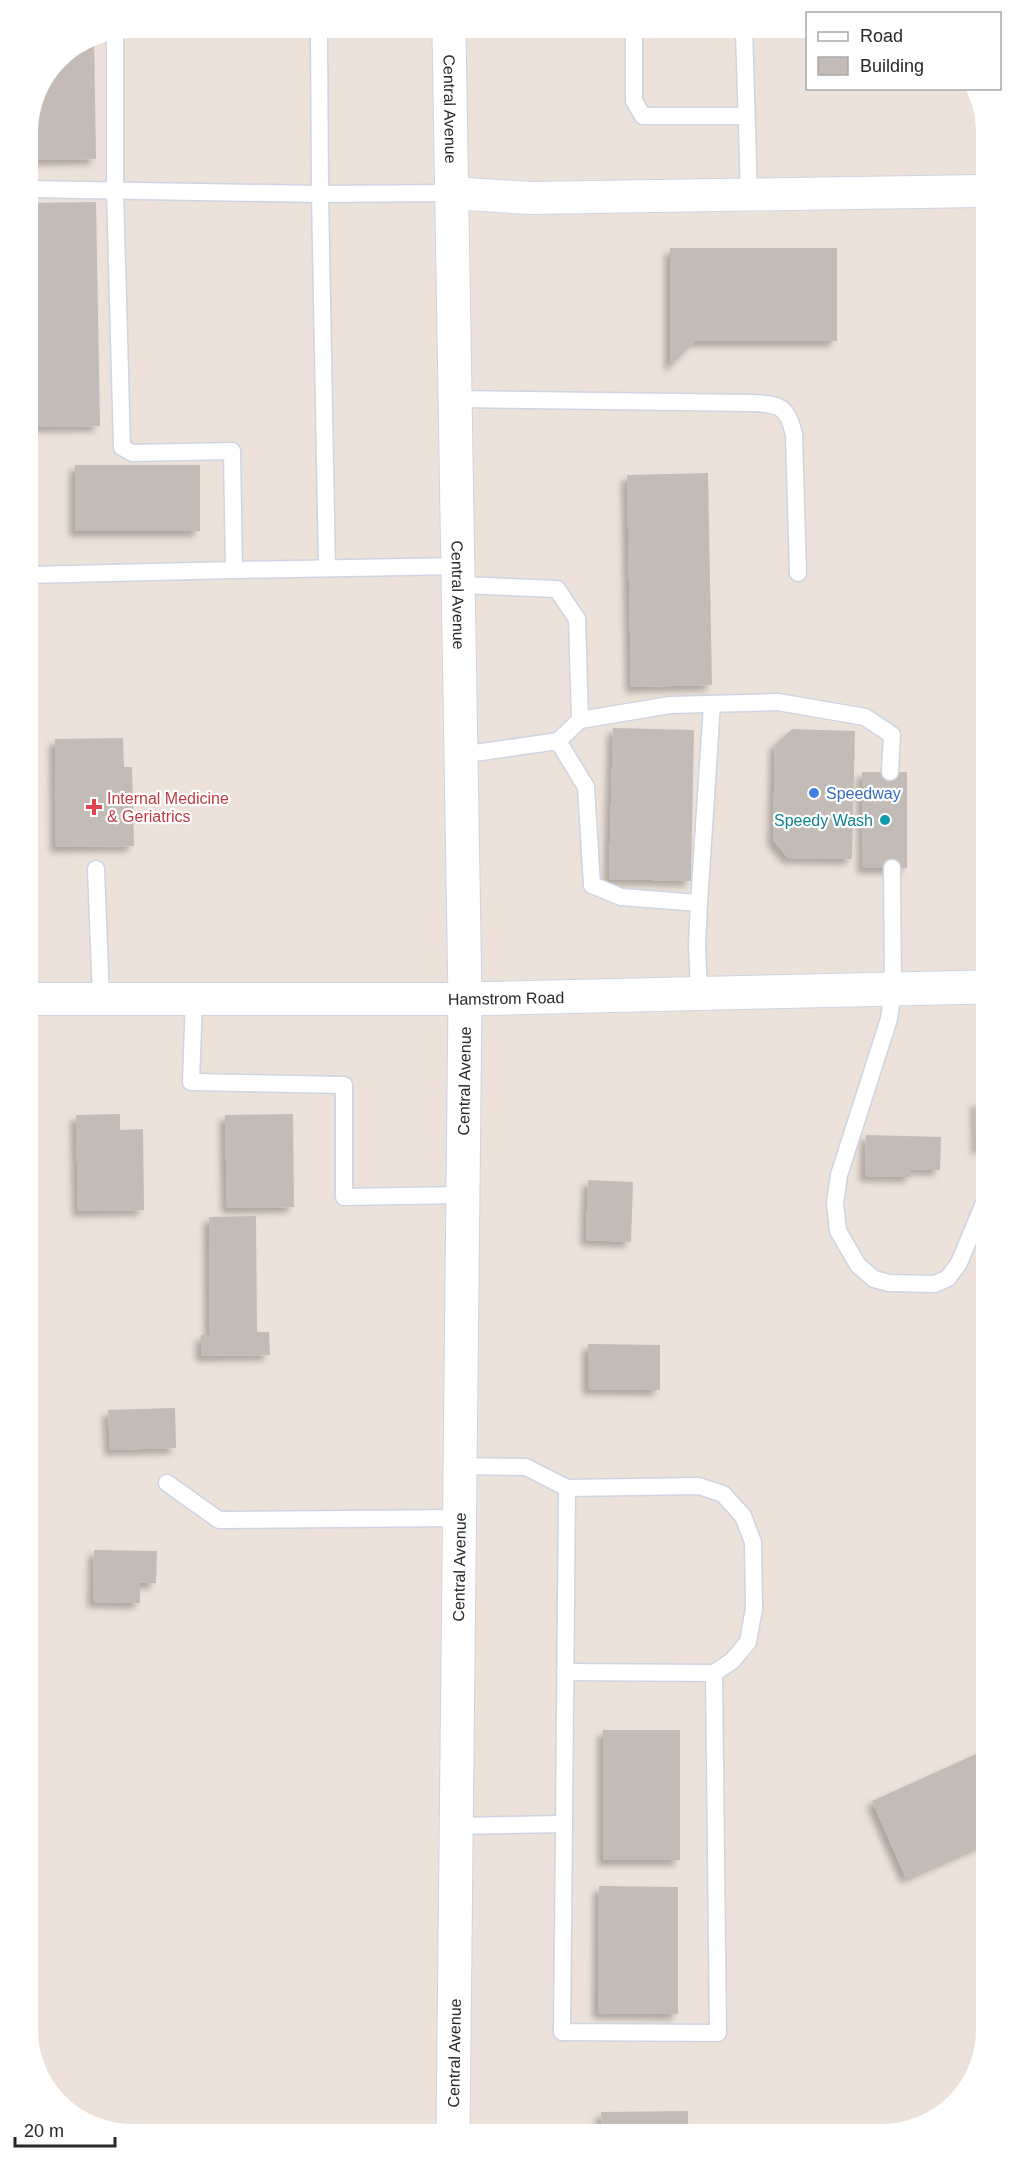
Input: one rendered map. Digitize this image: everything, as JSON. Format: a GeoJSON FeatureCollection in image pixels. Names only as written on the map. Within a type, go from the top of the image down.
{"type":"FeatureCollection","features":[{"type":"Feature","properties":{"kind":"main road","name":"Central Avenue"},"geometry":{"type":"LineString","coordinates":[[449,37],[465,999],[453,2123]]}},
{"type":"Feature","properties":{"kind":"main road","name":"Hamstrom Road"},"geometry":{"type":"LineString","coordinates":[[465,999],[976,987]]}},
{"type":"Feature","properties":{"kind":"street"},"geometry":{"type":"LineString","coordinates":[[451,193],[530,198],[976,191]]}},
{"type":"Feature","properties":{"kind":"street","name":"Hamstrom Road"},"geometry":{"type":"LineString","coordinates":[[38,999],[465,999]]}},
{"type":"Feature","properties":{"kind":"lane"},"geometry":{"type":"LineString","coordinates":[[319,37],[327,568]]}},
{"type":"Feature","properties":{"kind":"lane"},"geometry":{"type":"LineString","coordinates":[[634,38],[634,101],[643,116],[746,116]]}},
{"type":"Feature","properties":{"kind":"lane"},"geometry":{"type":"LineString","coordinates":[[744,38],[749,195]]}},
{"type":"Feature","properties":{"kind":"lane"},"geometry":{"type":"LineString","coordinates":[[115,39],[115,190],[122,447],[132,453],[232,451],[234,570]]}},
{"type":"Feature","properties":{"kind":"lane"},"geometry":{"type":"LineString","coordinates":[[38,189],[320,194],[451,193]]}},
{"type":"Feature","properties":{"kind":"lane"},"geometry":{"type":"LineString","coordinates":[[456,399],[752,403],[772,404],[783,408],[791,420],[794,435],[798,573]]}},
{"type":"Feature","properties":{"kind":"lane"},"geometry":{"type":"LineString","coordinates":[[38,575],[327,568],[458,575],[556,589],[577,620],[580,720]]}},
{"type":"Feature","properties":{"kind":"lane"},"geometry":{"type":"LineString","coordinates":[[461,755],[558,741],[580,720],[670,705],[778,702],[865,717],[892,735],[890,772]]}},
{"type":"Feature","properties":{"kind":"lane"},"geometry":{"type":"LineString","coordinates":[[699,994],[697,945],[712,704]]}},
{"type":"Feature","properties":{"kind":"lane"},"geometry":{"type":"LineString","coordinates":[[558,741],[586,787],[592,885],[621,897],[699,903]]}},
{"type":"Feature","properties":{"kind":"lane"},"geometry":{"type":"LineString","coordinates":[[892,868],[893,989],[889,1019],[839,1175],[835,1203],[838,1231],[858,1265],[874,1279],[889,1283],[935,1284],[948,1278],[959,1263],[976,1222]]}},
{"type":"Feature","properties":{"kind":"lane"},"geometry":{"type":"LineString","coordinates":[[96,869],[100,999]]}},
{"type":"Feature","properties":{"kind":"lane"},"geometry":{"type":"LineString","coordinates":[[194,999],[191,1082],[344,1085],[344,1197],[462,1195]]}},
{"type":"Feature","properties":{"kind":"lane"},"geometry":{"type":"LineString","coordinates":[[460,1466],[526,1467],[567,1488],[699,1486],[723,1494],[742,1516],[753,1542],[754,1608],[748,1642],[732,1661],[714,1673],[565,1672]]}},
{"type":"Feature","properties":{"kind":"lane"},"geometry":{"type":"LineString","coordinates":[[167,1484],[219,1520],[459,1518]]}},
{"type":"Feature","properties":{"kind":"lane"},"geometry":{"type":"LineString","coordinates":[[567,1488],[562,2032],[718,2033],[714,1673]]}},
{"type":"Feature","properties":{"kind":"lane"},"geometry":{"type":"LineString","coordinates":[[456,1826],[564,1824]]}},
{"type":"Feature","properties":{"kind":"building"},"geometry":{"type":"Polygon","coordinates":[[[94,45],[96,159],[38,160],[38,125],[47,90],[65,65],[79,53],[94,45]]]}},
{"type":"Feature","properties":{"kind":"building"},"geometry":{"type":"Polygon","coordinates":[[[96,202],[100,426],[38,427],[38,203],[96,202]]]}},
{"type":"Feature","properties":{"kind":"building"},"geometry":{"type":"Polygon","coordinates":[[[670,248],[837,248],[837,341],[695,341],[670,367],[670,248]]]}},
{"type":"Feature","properties":{"kind":"building"},"geometry":{"type":"Polygon","coordinates":[[[75,465],[200,465],[200,531],[75,531],[75,465]]]}},
{"type":"Feature","properties":{"kind":"building"},"geometry":{"type":"Polygon","coordinates":[[[708,473],[712,685],[631,687],[627,475],[708,473]]]}},
{"type":"Feature","properties":{"kind":"building"},"geometry":{"type":"Polygon","coordinates":[[[613,728],[694,730],[691,881],[609,879],[613,728]]]}},
{"type":"Feature","properties":{"kind":"building","name":"Speedway"},"geometry":{"type":"Polygon","coordinates":[[[792,729],[855,731],[852,859],[788,858],[773,840],[775,745],[792,729]]]}},
{"type":"Feature","properties":{"kind":"building","name":"Internal Medicine & Geriatrics"},"geometry":{"type":"Polygon","coordinates":[[[123,738],[124,767],[132,767],[134,846],[56,847],[55,739],[123,738]]]}},
{"type":"Feature","properties":{"kind":"building","name":"Speedy Wash"},"geometry":{"type":"Polygon","coordinates":[[[862,772],[907,772],[907,868],[863,868],[862,772]]]}},
{"type":"Feature","properties":{"kind":"building"},"geometry":{"type":"Polygon","coordinates":[[[120,1114],[120,1130],[143,1129],[144,1210],[78,1211],[76,1115],[120,1114]]]}},
{"type":"Feature","properties":{"kind":"building"},"geometry":{"type":"Polygon","coordinates":[[[293,1114],[294,1207],[227,1208],[225,1115],[293,1114]]]}},
{"type":"Feature","properties":{"kind":"building"},"geometry":{"type":"Polygon","coordinates":[[[866,1135],[941,1137],[940,1170],[911,1169],[911,1177],[865,1176],[866,1135]]]}},
{"type":"Feature","properties":{"kind":"building"},"geometry":{"type":"Polygon","coordinates":[[[588,1180],[633,1182],[631,1242],[586,1240],[588,1180]]]}},
{"type":"Feature","properties":{"kind":"building"},"geometry":{"type":"Polygon","coordinates":[[[256,1216],[257,1332],[269,1332],[270,1355],[201,1356],[201,1335],[210,1335],[209,1217],[256,1216]]]}},
{"type":"Feature","properties":{"kind":"building"},"geometry":{"type":"Polygon","coordinates":[[[588,1344],[660,1345],[660,1390],[588,1389],[588,1344]]]}},
{"type":"Feature","properties":{"kind":"building"},"geometry":{"type":"Polygon","coordinates":[[[175,1408],[176,1448],[110,1450],[108,1410],[175,1408]]]}},
{"type":"Feature","properties":{"kind":"building"},"geometry":{"type":"Polygon","coordinates":[[[94,1550],[157,1551],[156,1583],[140,1583],[140,1603],[93,1602],[94,1550]]]}},
{"type":"Feature","properties":{"kind":"building"},"geometry":{"type":"Polygon","coordinates":[[[603,1730],[680,1730],[680,1860],[603,1860],[603,1730]]]}},
{"type":"Feature","properties":{"kind":"building"},"geometry":{"type":"Polygon","coordinates":[[[976,1754],[976,1847],[906,1878],[872,1801],[976,1754]]]}},
{"type":"Feature","properties":{"kind":"building"},"geometry":{"type":"Polygon","coordinates":[[[599,1886],[678,1887],[678,2014],[598,2013],[599,1886]]]}},
{"type":"Feature","properties":{"kind":"building"},"geometry":{"type":"Polygon","coordinates":[[[688,2111],[688,2124],[602,2124],[601,2112],[688,2111]]]}},
{"type":"Feature","properties":{"kind":"place","name":"Speedway"},"geometry":{"type":"Point","coordinates":[814,793]}},
{"type":"Feature","properties":{"kind":"place","name":"Internal Medicine & Geriatrics"},"geometry":{"type":"Point","coordinates":[94,807]}},
{"type":"Feature","properties":{"kind":"place","name":"Speedy Wash"},"geometry":{"type":"Point","coordinates":[885,820]}}]}
